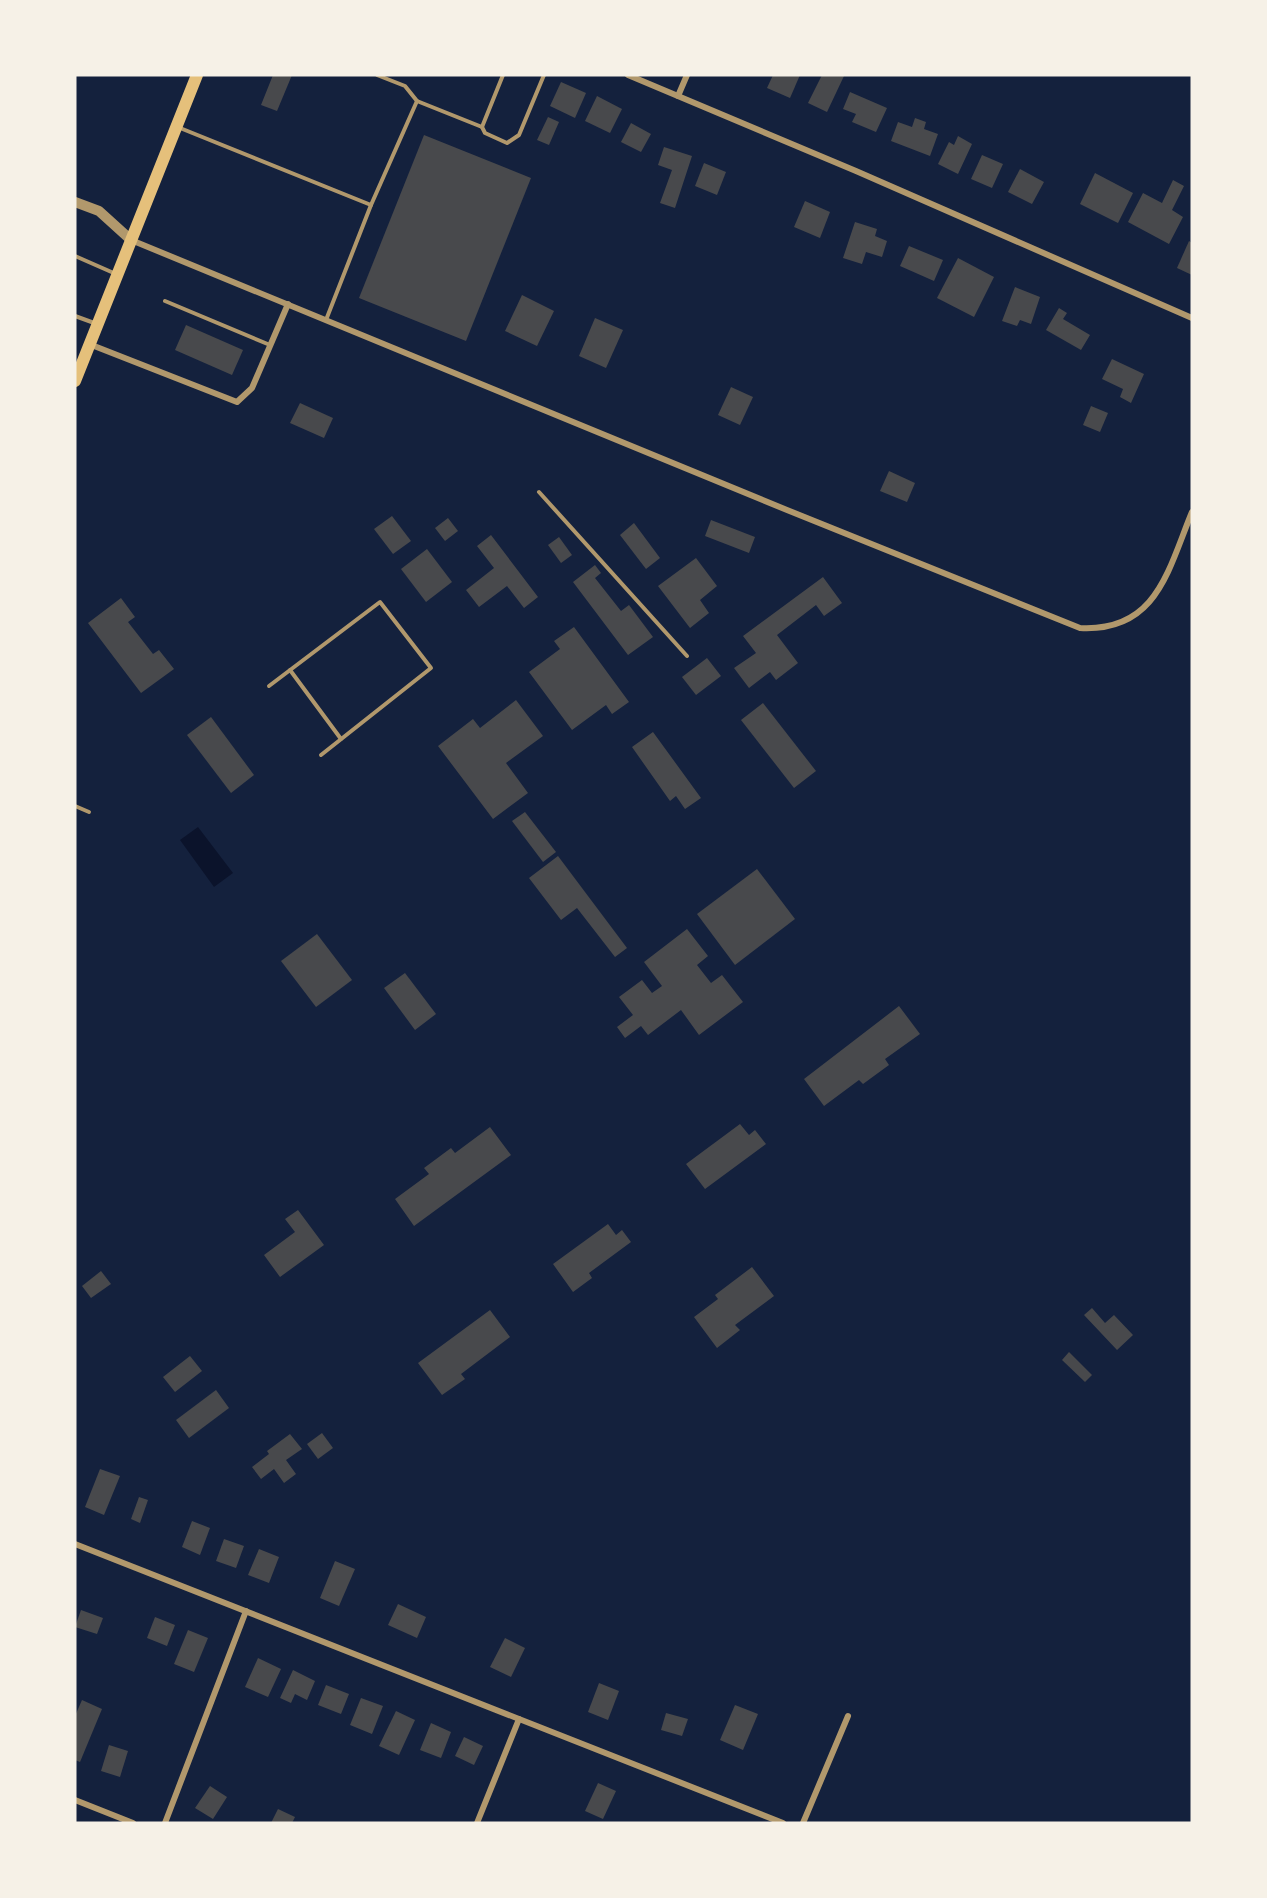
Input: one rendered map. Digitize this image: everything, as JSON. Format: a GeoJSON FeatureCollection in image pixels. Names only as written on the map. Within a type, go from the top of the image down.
{"type":"FeatureCollection","features":[{"type":"Feature","properties":{"kind":"main road"},"geometry":{"type":"LineString","coordinates":[[76,374],[197,75]]}},
{"type":"Feature","properties":{"kind":"street"},"geometry":{"type":"LineString","coordinates":[[628,75],[1192,318]]}},
{"type":"Feature","properties":{"kind":"street"},"geometry":{"type":"LineString","coordinates":[[678,96],[687,75]]}},
{"type":"Feature","properties":{"kind":"street"},"geometry":{"type":"LineString","coordinates":[[75,203],[99,212],[131,240],[798,515],[1080,628],[1096,629],[1124,622],[1152,602],[1161,587],[1192,512]]}},
{"type":"Feature","properties":{"kind":"street"},"geometry":{"type":"LineString","coordinates":[[89,344],[237,402],[252,388],[288,304]]}},
{"type":"Feature","properties":{"kind":"street"},"geometry":{"type":"LineString","coordinates":[[75,1544],[783,1823]]}},
{"type":"Feature","properties":{"kind":"street"},"geometry":{"type":"LineString","coordinates":[[165,1823],[246,1611]]}},
{"type":"Feature","properties":{"kind":"street"},"geometry":{"type":"LineString","coordinates":[[803,1823],[849,1716]]}},
{"type":"Feature","properties":{"kind":"street"},"geometry":{"type":"LineString","coordinates":[[477,1823],[519,1719]]}},
{"type":"Feature","properties":{"kind":"street"},"geometry":{"type":"LineString","coordinates":[[75,1800],[133,1823]]}},
{"type":"Feature","properties":{"kind":"lane"},"geometry":{"type":"LineString","coordinates":[[377,75],[405,86],[417,101],[483,127]]}},
{"type":"Feature","properties":{"kind":"lane"},"geometry":{"type":"LineString","coordinates":[[503,75],[483,127],[485,133],[507,143],[519,135],[544,75]]}},
{"type":"Feature","properties":{"kind":"lane"},"geometry":{"type":"LineString","coordinates":[[326,320],[371,205],[417,101]]}},
{"type":"Feature","properties":{"kind":"lane"},"geometry":{"type":"LineString","coordinates":[[176,126],[371,205]]}},
{"type":"Feature","properties":{"kind":"lane"},"geometry":{"type":"LineString","coordinates":[[75,256],[117,274]]}},
{"type":"Feature","properties":{"kind":"lane"},"geometry":{"type":"LineString","coordinates":[[165,301],[270,345]]}},
{"type":"Feature","properties":{"kind":"lane"},"geometry":{"type":"LineString","coordinates":[[75,316],[97,324]]}},
{"type":"Feature","properties":{"kind":"lane"},"geometry":{"type":"LineString","coordinates":[[539,492],[687,656]]}},
{"type":"Feature","properties":{"kind":"lane"},"geometry":{"type":"LineString","coordinates":[[269,686],[380,602],[431,668],[321,755]]}},
{"type":"Feature","properties":{"kind":"lane"},"geometry":{"type":"LineString","coordinates":[[290,670],[342,739]]}},
{"type":"Feature","properties":{"kind":"lane"},"geometry":{"type":"LineString","coordinates":[[75,806],[89,812]]}},
{"type":"Feature","properties":{"kind":"water"},"geometry":{"type":"Polygon","coordinates":[[[198,827],[233,873],[214,887],[180,840],[198,827]]]}},
{"type":"Feature","properties":{"kind":"building"},"geometry":{"type":"Polygon","coordinates":[[[273,75],[292,75],[277,111],[261,105],[273,75]]]}},
{"type":"Feature","properties":{"kind":"building"},"geometry":{"type":"Polygon","coordinates":[[[773,75],[800,75],[790,98],[767,88],[773,75]]]}},
{"type":"Feature","properties":{"kind":"building"},"geometry":{"type":"Polygon","coordinates":[[[822,75],[844,76],[827,112],[808,103],[822,75]]]}},
{"type":"Feature","properties":{"kind":"building"},"geometry":{"type":"Polygon","coordinates":[[[561,82],[586,93],[575,118],[550,106],[561,82]]]}},
{"type":"Feature","properties":{"kind":"building"},"geometry":{"type":"Polygon","coordinates":[[[850,92],[887,108],[876,132],[852,122],[856,114],[843,109],[850,92]]]}},
{"type":"Feature","properties":{"kind":"building"},"geometry":{"type":"Polygon","coordinates":[[[597,96],[622,109],[610,133],[585,121],[597,96]]]}},
{"type":"Feature","properties":{"kind":"building"},"geometry":{"type":"Polygon","coordinates":[[[548,117],[559,122],[549,145],[537,140],[548,117]]]}},
{"type":"Feature","properties":{"kind":"building"},"geometry":{"type":"Polygon","coordinates":[[[915,118],[926,122],[924,129],[938,134],[930,156],[891,141],[898,122],[912,127],[915,118]]]}},
{"type":"Feature","properties":{"kind":"building"},"geometry":{"type":"Polygon","coordinates":[[[631,123],[651,134],[641,152],[621,142],[631,123]]]}},
{"type":"Feature","properties":{"kind":"building"},"geometry":{"type":"Polygon","coordinates":[[[424,135],[531,178],[466,341],[359,298],[424,135]]]}},
{"type":"Feature","properties":{"kind":"building"},"geometry":{"type":"Polygon","coordinates":[[[958,136],[972,144],[958,174],[938,164],[949,142],[954,145],[958,136]]]}},
{"type":"Feature","properties":{"kind":"building"},"geometry":{"type":"Polygon","coordinates":[[[664,147],[692,156],[675,208],[660,203],[672,170],[658,165],[664,147]]]}},
{"type":"Feature","properties":{"kind":"building"},"geometry":{"type":"Polygon","coordinates":[[[982,155],[1003,164],[992,188],[971,179],[982,155]]]}},
{"type":"Feature","properties":{"kind":"building"},"geometry":{"type":"Polygon","coordinates":[[[704,163],[726,172],[717,195],[695,186],[704,163]]]}},
{"type":"Feature","properties":{"kind":"building"},"geometry":{"type":"Polygon","coordinates":[[[1020,169],[1044,182],[1032,204],[1008,192],[1020,169]]]}},
{"type":"Feature","properties":{"kind":"building"},"geometry":{"type":"Polygon","coordinates":[[[1095,173],[1133,193],[1118,223],[1080,204],[1095,173]]]}},
{"type":"Feature","properties":{"kind":"building"},"geometry":{"type":"Polygon","coordinates":[[[1173,180],[1184,186],[1172,210],[1183,217],[1169,244],[1128,222],[1143,193],[1162,203],[1173,180]]]}},
{"type":"Feature","properties":{"kind":"building"},"geometry":{"type":"Polygon","coordinates":[[[805,201],[830,212],[820,238],[794,227],[805,201]]]}},
{"type":"Feature","properties":{"kind":"building"},"geometry":{"type":"Polygon","coordinates":[[[855,222],[877,229],[875,236],[887,241],[882,257],[866,252],[862,264],[843,258],[855,222]]]}},
{"type":"Feature","properties":{"kind":"building"},"geometry":{"type":"Polygon","coordinates":[[[1189,241],[1192,243],[1192,275],[1177,268],[1189,241]]]}},
{"type":"Feature","properties":{"kind":"building"},"geometry":{"type":"Polygon","coordinates":[[[909,246],[943,260],[934,281],[900,266],[909,246]]]}},
{"type":"Feature","properties":{"kind":"building"},"geometry":{"type":"Polygon","coordinates":[[[958,258],[994,277],[974,317],[937,298],[958,258]]]}},
{"type":"Feature","properties":{"kind":"building"},"geometry":{"type":"Polygon","coordinates":[[[1015,287],[1040,297],[1031,324],[1020,320],[1017,326],[1002,321],[1015,287]]]}},
{"type":"Feature","properties":{"kind":"building"},"geometry":{"type":"Polygon","coordinates":[[[522,295],[554,311],[537,346],[505,331],[522,295]]]}},
{"type":"Feature","properties":{"kind":"building"},"geometry":{"type":"Polygon","coordinates":[[[1059,308],[1067,313],[1063,319],[1090,335],[1081,350],[1046,330],[1059,308]]]}},
{"type":"Feature","properties":{"kind":"building"},"geometry":{"type":"Polygon","coordinates":[[[595,318],[623,330],[606,368],[579,356],[595,318]]]}},
{"type":"Feature","properties":{"kind":"building"},"geometry":{"type":"Polygon","coordinates":[[[186,325],[243,350],[232,375],[175,350],[186,325]]]}},
{"type":"Feature","properties":{"kind":"building"},"geometry":{"type":"Polygon","coordinates":[[[1112,359],[1144,374],[1131,403],[1120,397],[1123,389],[1102,379],[1112,359]]]}},
{"type":"Feature","properties":{"kind":"building"},"geometry":{"type":"Polygon","coordinates":[[[731,387],[753,397],[740,425],[718,415],[731,387]]]}},
{"type":"Feature","properties":{"kind":"building"},"geometry":{"type":"Polygon","coordinates":[[[300,403],[333,418],[324,438],[290,423],[300,403]]]}},
{"type":"Feature","properties":{"kind":"building"},"geometry":{"type":"Polygon","coordinates":[[[1091,406],[1108,413],[1100,432],[1083,425],[1091,406]]]}},
{"type":"Feature","properties":{"kind":"building"},"geometry":{"type":"Polygon","coordinates":[[[889,471],[915,483],[907,502],[880,491],[889,471]]]}},
{"type":"Feature","properties":{"kind":"building"},"geometry":{"type":"Polygon","coordinates":[[[392,516],[411,541],[393,554],[374,529],[392,516]]]}},
{"type":"Feature","properties":{"kind":"building"},"geometry":{"type":"Polygon","coordinates":[[[448,518],[458,531],[445,541],[435,528],[448,518]]]}},
{"type":"Feature","properties":{"kind":"building"},"geometry":{"type":"Polygon","coordinates":[[[711,520],[755,537],[749,553],[705,536],[711,520]]]}},
{"type":"Feature","properties":{"kind":"building"},"geometry":{"type":"Polygon","coordinates":[[[634,523],[660,558],[646,569],[620,535],[634,523]]]}},
{"type":"Feature","properties":{"kind":"building"},"geometry":{"type":"Polygon","coordinates":[[[491,535],[538,597],[524,608],[507,586],[479,607],[466,590],[494,568],[477,546],[491,535]]]}},
{"type":"Feature","properties":{"kind":"building"},"geometry":{"type":"Polygon","coordinates":[[[559,537],[572,555],[561,563],[548,545],[559,537]]]}},
{"type":"Feature","properties":{"kind":"building"},"geometry":{"type":"Polygon","coordinates":[[[427,549],[452,582],[426,602],[401,569],[427,549]]]}},
{"type":"Feature","properties":{"kind":"building"},"geometry":{"type":"Polygon","coordinates":[[[696,558],[717,586],[700,600],[709,613],[690,628],[658,586],[696,558]]]}},
{"type":"Feature","properties":{"kind":"building"},"geometry":{"type":"Polygon","coordinates":[[[595,565],[601,573],[595,578],[621,611],[629,605],[653,637],[628,655],[573,582],[595,565]]]}},
{"type":"Feature","properties":{"kind":"building"},"geometry":{"type":"Polygon","coordinates":[[[823,577],[842,603],[824,616],[816,605],[777,635],[798,663],[776,680],[770,672],[749,688],[734,668],[756,653],[743,636],[823,577]]]}},
{"type":"Feature","properties":{"kind":"building"},"geometry":{"type":"Polygon","coordinates":[[[121,598],[135,617],[128,622],[153,654],[159,650],[174,669],[141,693],[88,623],[121,598]]]}},
{"type":"Feature","properties":{"kind":"building"},"geometry":{"type":"Polygon","coordinates":[[[574,627],[629,702],[612,714],[606,705],[572,730],[529,672],[560,649],[554,641],[574,627]]]}},
{"type":"Feature","properties":{"kind":"building"},"geometry":{"type":"Polygon","coordinates":[[[707,658],[721,676],[696,695],[682,677],[707,658]]]}},
{"type":"Feature","properties":{"kind":"building"},"geometry":{"type":"Polygon","coordinates":[[[516,700],[543,736],[506,763],[528,793],[493,819],[438,746],[473,719],[480,728],[516,700]]]}},
{"type":"Feature","properties":{"kind":"building"},"geometry":{"type":"Polygon","coordinates":[[[763,703],[816,771],[794,788],[741,720],[763,703]]]}},
{"type":"Feature","properties":{"kind":"building"},"geometry":{"type":"Polygon","coordinates":[[[211,717],[254,775],[231,793],[187,735],[211,717]]]}},
{"type":"Feature","properties":{"kind":"building"},"geometry":{"type":"Polygon","coordinates":[[[653,732],[701,798],[685,809],[676,796],[670,801],[632,747],[653,732]]]}},
{"type":"Feature","properties":{"kind":"building"},"geometry":{"type":"Polygon","coordinates":[[[525,812],[556,852],[543,862],[512,821],[525,812]]]}},
{"type":"Feature","properties":{"kind":"building"},"geometry":{"type":"Polygon","coordinates":[[[558,856],[627,948],[615,957],[577,908],[561,920],[529,878],[558,856]]]}},
{"type":"Feature","properties":{"kind":"building"},"geometry":{"type":"Polygon","coordinates":[[[757,869],[795,919],[735,965],[697,914],[757,869]]]}},
{"type":"Feature","properties":{"kind":"building"},"geometry":{"type":"Polygon","coordinates":[[[687,929],[708,956],[697,965],[711,983],[722,975],[743,1002],[699,1035],[681,1010],[648,1035],[641,1026],[625,1038],[617,1027],[633,1015],[619,997],[642,980],[652,993],[662,986],[644,962],[687,929]]]}},
{"type":"Feature","properties":{"kind":"building"},"geometry":{"type":"Polygon","coordinates":[[[317,934],[352,980],[316,1007],[281,961],[317,934]]]}},
{"type":"Feature","properties":{"kind":"building"},"geometry":{"type":"Polygon","coordinates":[[[405,973],[436,1014],[415,1030],[384,988],[405,973]]]}},
{"type":"Feature","properties":{"kind":"building"},"geometry":{"type":"Polygon","coordinates":[[[899,1006],[920,1034],[885,1059],[889,1065],[863,1084],[859,1080],[824,1106],[804,1079],[899,1006]]]}},
{"type":"Feature","properties":{"kind":"building"},"geometry":{"type":"Polygon","coordinates":[[[740,1124],[749,1135],[755,1130],[766,1144],[705,1189],[686,1164],[740,1124]]]}},
{"type":"Feature","properties":{"kind":"building"},"geometry":{"type":"Polygon","coordinates":[[[490,1127],[511,1155],[414,1226],[395,1199],[429,1174],[424,1168],[451,1148],[455,1153],[490,1127]]]}},
{"type":"Feature","properties":{"kind":"building"},"geometry":{"type":"Polygon","coordinates":[[[298,1210],[324,1245],[280,1277],[264,1255],[295,1232],[285,1219],[298,1210]]]}},
{"type":"Feature","properties":{"kind":"building"},"geometry":{"type":"Polygon","coordinates":[[[608,1224],[616,1235],[622,1230],[631,1242],[589,1273],[592,1278],[573,1292],[553,1264],[608,1224]]]}},
{"type":"Feature","properties":{"kind":"building"},"geometry":{"type":"Polygon","coordinates":[[[752,1267],[774,1296],[735,1325],[740,1330],[717,1348],[694,1317],[718,1299],[715,1295],[752,1267]]]}},
{"type":"Feature","properties":{"kind":"building"},"geometry":{"type":"Polygon","coordinates":[[[101,1271],[111,1284],[91,1298],[82,1286],[101,1271]]]}},
{"type":"Feature","properties":{"kind":"building"},"geometry":{"type":"Polygon","coordinates":[[[1092,1308],[1105,1323],[1114,1315],[1133,1335],[1117,1350],[1084,1315],[1092,1308]]]}},
{"type":"Feature","properties":{"kind":"building"},"geometry":{"type":"Polygon","coordinates":[[[490,1310],[510,1337],[461,1374],[465,1379],[442,1395],[418,1363],[490,1310]]]}},
{"type":"Feature","properties":{"kind":"building"},"geometry":{"type":"Polygon","coordinates":[[[1069,1352],[1092,1375],[1085,1382],[1062,1360],[1069,1352]]]}},
{"type":"Feature","properties":{"kind":"building"},"geometry":{"type":"Polygon","coordinates":[[[190,1356],[202,1371],[175,1392],[163,1377],[190,1356]]]}},
{"type":"Feature","properties":{"kind":"building"},"geometry":{"type":"Polygon","coordinates":[[[216,1390],[229,1408],[189,1438],[176,1420],[216,1390]]]}},
{"type":"Feature","properties":{"kind":"building"},"geometry":{"type":"Polygon","coordinates":[[[322,1433],[333,1448],[318,1459],[307,1444],[322,1433]]]}},
{"type":"Feature","properties":{"kind":"building"},"geometry":{"type":"Polygon","coordinates":[[[290,1434],[302,1449],[286,1460],[296,1474],[284,1483],[274,1469],[261,1479],[252,1467],[269,1454],[267,1451],[290,1434]]]}},
{"type":"Feature","properties":{"kind":"building"},"geometry":{"type":"Polygon","coordinates":[[[100,1469],[120,1476],[104,1515],[85,1507],[100,1469]]]}},
{"type":"Feature","properties":{"kind":"building"},"geometry":{"type":"Polygon","coordinates":[[[139,1497],[148,1500],[140,1523],[131,1519],[139,1497]]]}},
{"type":"Feature","properties":{"kind":"building"},"geometry":{"type":"Polygon","coordinates":[[[192,1521],[210,1528],[200,1555],[182,1547],[192,1521]]]}},
{"type":"Feature","properties":{"kind":"building"},"geometry":{"type":"Polygon","coordinates":[[[224,1539],[244,1546],[236,1568],[216,1561],[224,1539]]]}},
{"type":"Feature","properties":{"kind":"building"},"geometry":{"type":"Polygon","coordinates":[[[259,1549],[279,1557],[269,1583],[248,1575],[259,1549]]]}},
{"type":"Feature","properties":{"kind":"building"},"geometry":{"type":"Polygon","coordinates":[[[335,1561],[355,1569],[339,1606],[320,1598],[335,1561]]]}},
{"type":"Feature","properties":{"kind":"building"},"geometry":{"type":"Polygon","coordinates":[[[398,1604],[426,1617],[417,1638],[388,1625],[398,1604]]]}},
{"type":"Feature","properties":{"kind":"building"},"geometry":{"type":"Polygon","coordinates":[[[81,1610],[103,1618],[97,1634],[75,1627],[81,1610]]]}},
{"type":"Feature","properties":{"kind":"building"},"geometry":{"type":"Polygon","coordinates":[[[155,1617],[175,1625],[167,1646],[147,1638],[155,1617]]]}},
{"type":"Feature","properties":{"kind":"building"},"geometry":{"type":"Polygon","coordinates":[[[188,1630],[208,1638],[194,1672],[174,1664],[188,1630]]]}},
{"type":"Feature","properties":{"kind":"building"},"geometry":{"type":"Polygon","coordinates":[[[505,1638],[525,1648],[511,1677],[490,1667],[505,1638]]]}},
{"type":"Feature","properties":{"kind":"building"},"geometry":{"type":"Polygon","coordinates":[[[258,1658],[281,1669],[268,1697],[245,1687],[258,1658]]]}},
{"type":"Feature","properties":{"kind":"building"},"geometry":{"type":"Polygon","coordinates":[[[293,1670],[315,1681],[307,1700],[295,1694],[291,1703],[280,1698],[293,1670]]]}},
{"type":"Feature","properties":{"kind":"building"},"geometry":{"type":"Polygon","coordinates":[[[599,1683],[619,1691],[608,1720],[588,1712],[599,1683]]]}},
{"type":"Feature","properties":{"kind":"building"},"geometry":{"type":"Polygon","coordinates":[[[326,1685],[349,1694],[341,1714],[318,1705],[326,1685]]]}},
{"type":"Feature","properties":{"kind":"building"},"geometry":{"type":"Polygon","coordinates":[[[361,1698],[383,1706],[372,1734],[350,1725],[361,1698]]]}},
{"type":"Feature","properties":{"kind":"building"},"geometry":{"type":"Polygon","coordinates":[[[82,1700],[102,1709],[80,1762],[75,1760],[75,1716],[82,1700]]]}},
{"type":"Feature","properties":{"kind":"building"},"geometry":{"type":"Polygon","coordinates":[[[735,1705],[758,1714],[743,1750],[720,1740],[735,1705]]]}},
{"type":"Feature","properties":{"kind":"building"},"geometry":{"type":"Polygon","coordinates":[[[396,1711],[415,1720],[399,1755],[379,1746],[396,1711]]]}},
{"type":"Feature","properties":{"kind":"building"},"geometry":{"type":"Polygon","coordinates":[[[666,1713],[688,1719],[682,1736],[661,1730],[666,1713]]]}},
{"type":"Feature","properties":{"kind":"building"},"geometry":{"type":"Polygon","coordinates":[[[431,1723],[451,1732],[441,1758],[420,1750],[431,1723]]]}},
{"type":"Feature","properties":{"kind":"building"},"geometry":{"type":"Polygon","coordinates":[[[464,1737],[483,1746],[474,1765],[455,1756],[464,1737]]]}},
{"type":"Feature","properties":{"kind":"building"},"geometry":{"type":"Polygon","coordinates":[[[109,1745],[128,1751],[120,1777],[101,1771],[109,1745]]]}},
{"type":"Feature","properties":{"kind":"building"},"geometry":{"type":"Polygon","coordinates":[[[598,1783],[616,1791],[603,1819],[585,1811],[598,1783]]]}},
{"type":"Feature","properties":{"kind":"building"},"geometry":{"type":"Polygon","coordinates":[[[210,1786],[227,1797],[213,1819],[195,1808],[210,1786]]]}},
{"type":"Feature","properties":{"kind":"building"},"geometry":{"type":"Polygon","coordinates":[[[278,1809],[295,1817],[292,1823],[271,1823],[278,1809]]]}}]}
